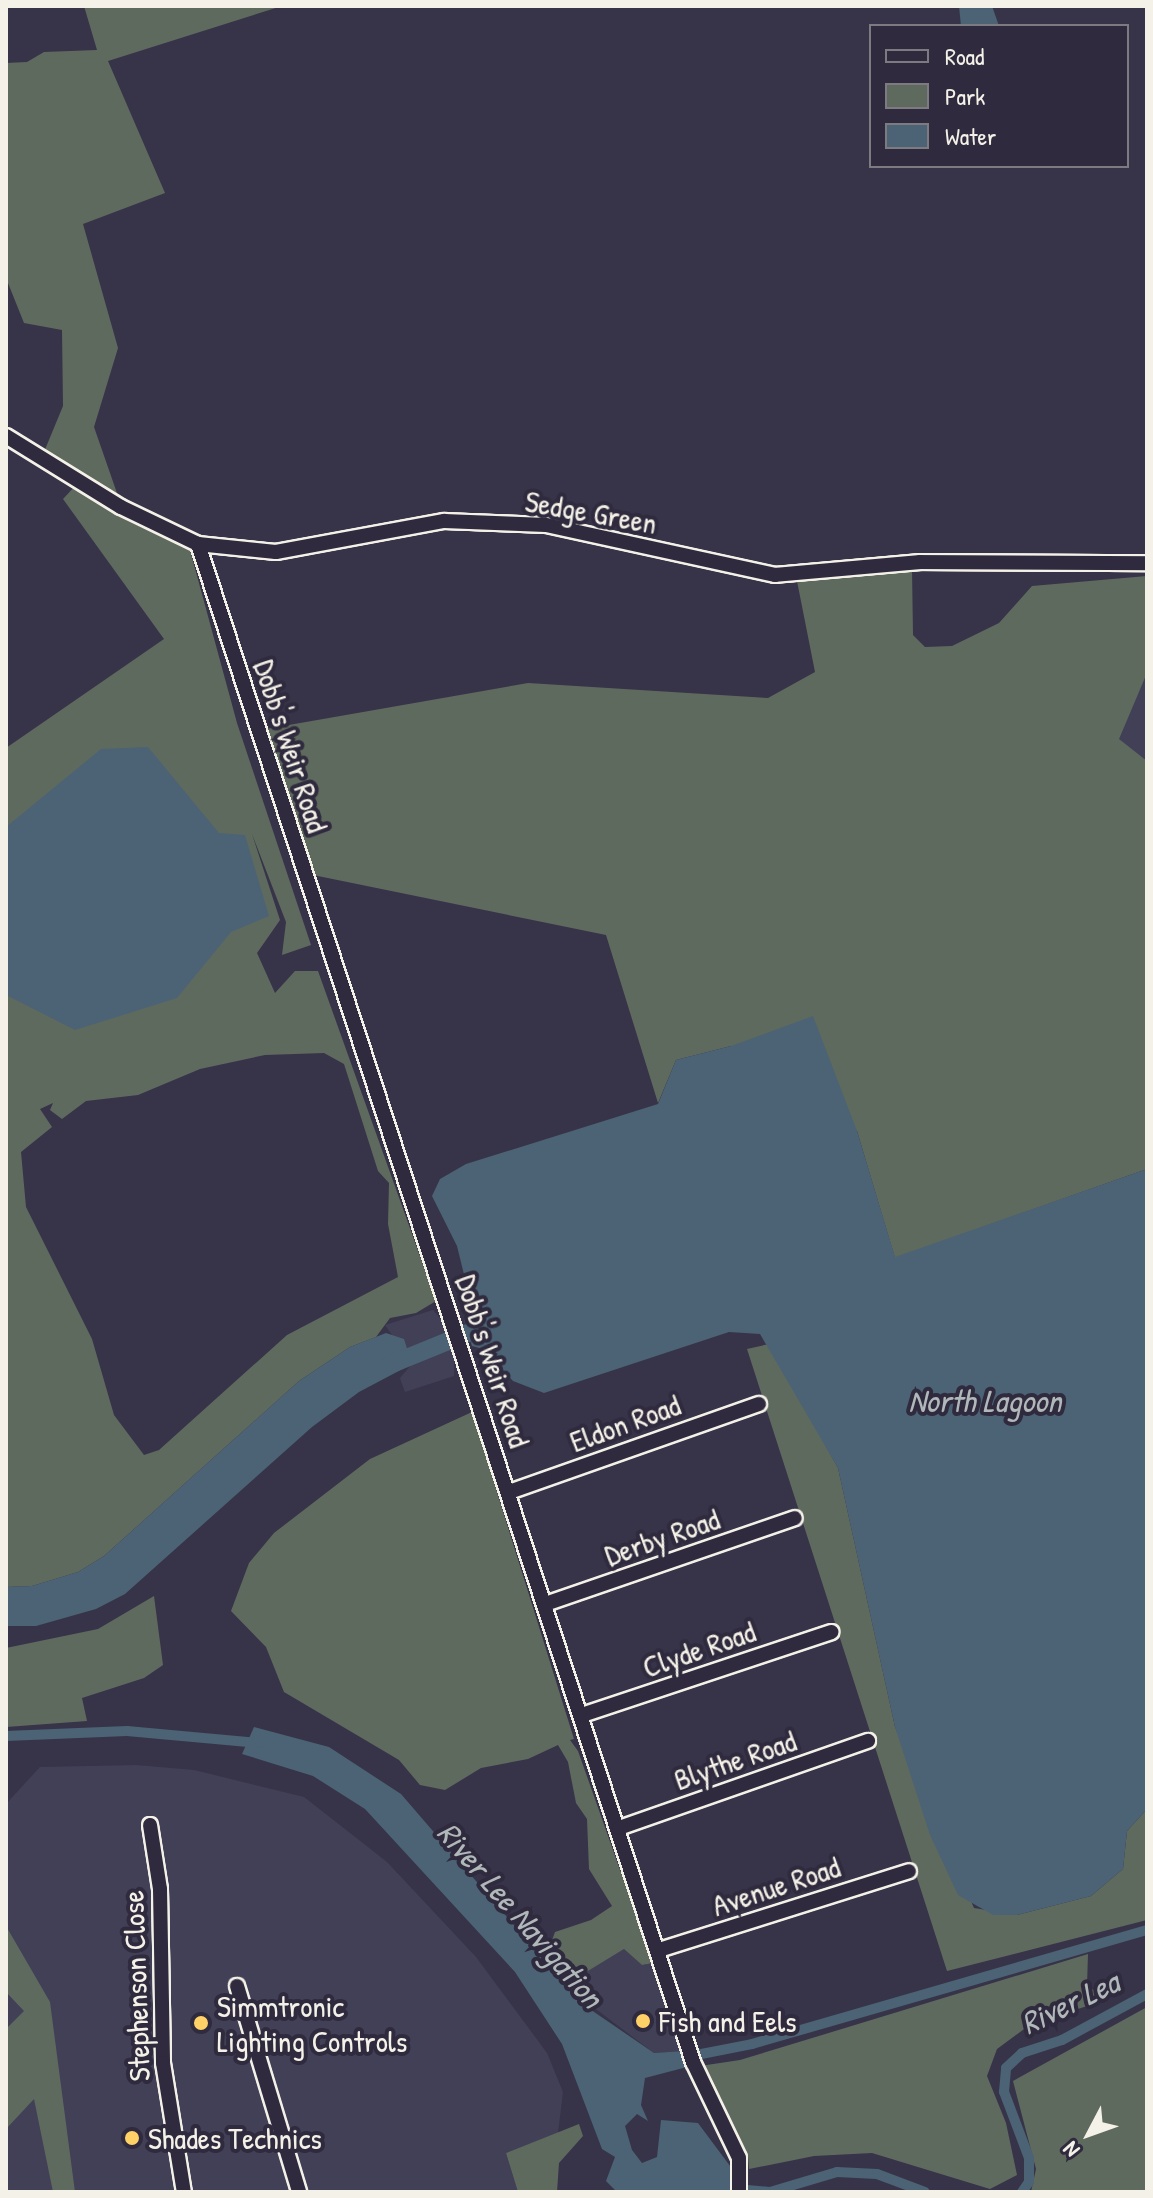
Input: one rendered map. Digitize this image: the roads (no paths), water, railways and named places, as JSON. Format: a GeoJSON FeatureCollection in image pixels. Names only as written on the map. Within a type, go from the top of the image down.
{"type":"FeatureCollection","features":[{"type":"Feature","properties":{"kind":"street","name":"Sedge Green"},"geometry":{"type":"LineString","coordinates":[[6,436],[121,507],[198,544],[276,552],[444,521],[546,525],[775,575],[920,562],[1147,563]]}},
{"type":"Feature","properties":{"kind":"street","name":"Dobb's Weir Road"},"geometry":{"type":"LineString","coordinates":[[198,544],[694,2065],[740,2169],[739,2192]]}},
{"type":"Feature","properties":{"kind":"street","name":"Eldon Road"},"geometry":{"type":"LineString","coordinates":[[509,1492],[759,1404]]}},
{"type":"Feature","properties":{"kind":"street","name":"Derby Road"},"geometry":{"type":"LineString","coordinates":[[545,1604],[795,1518]]}},
{"type":"Feature","properties":{"kind":"street","name":"Clyde Road"},"geometry":{"type":"LineString","coordinates":[[582,1715],[832,1632]]}},
{"type":"Feature","properties":{"kind":"street","name":"Blythe Road"},"geometry":{"type":"LineString","coordinates":[[619,1828],[868,1741]]}},
{"type":"Feature","properties":{"kind":"street","name":"Stephenson Close"},"geometry":{"type":"LineString","coordinates":[[150,1825],[160,1889],[163,2063],[184,2192]]}},
{"type":"Feature","properties":{"kind":"street","name":"Avenue Road"},"geometry":{"type":"LineString","coordinates":[[659,1950],[909,1871]]}},
{"type":"Feature","properties":{"kind":"street"},"geometry":{"type":"LineString","coordinates":[[237,1986],[299,2192]]}},
{"type":"Feature","properties":{"kind":"water"},"geometry":{"type":"Polygon","coordinates":[[[959,6],[992,6],[998,24],[961,24],[959,6]]]}},
{"type":"Feature","properties":{"kind":"water"},"geometry":{"type":"Polygon","coordinates":[[[148,747],[219,833],[245,835],[269,916],[231,932],[177,998],[75,1030],[6,995],[6,827],[101,749],[148,747]]]}},
{"type":"Feature","properties":{"kind":"water","name":"North Lagoon"},"geometry":{"type":"Polygon","coordinates":[[[813,1016],[857,1131],[895,1257],[1147,1169],[1147,1809],[1127,1831],[1123,1869],[1091,1896],[1017,1915],[993,1915],[958,1895],[930,1835],[895,1727],[838,1468],[760,1334],[729,1332],[544,1393],[513,1381],[483,1349],[472,1346],[464,1320],[472,1307],[457,1246],[432,1196],[440,1179],[466,1164],[658,1104],[676,1060],[731,1046],[813,1016]]]}},
{"type":"Feature","properties":{"kind":"water"},"geometry":{"type":"Polygon","coordinates":[[[386,1333],[404,1339],[412,1364],[359,1392],[312,1427],[125,1594],[96,1609],[36,1626],[6,1626],[6,1587],[32,1586],[78,1572],[104,1556],[299,1381],[350,1347],[386,1333]]]}},
{"type":"Feature","properties":{"kind":"water"},"geometry":{"type":"Polygon","coordinates":[[[254,1727],[329,1747],[401,1794],[581,2003],[654,2053],[683,2051],[687,2067],[645,2078],[641,2105],[648,2121],[637,2114],[625,2126],[632,2150],[642,2163],[657,2157],[661,2120],[698,2123],[733,2170],[730,2192],[617,2192],[606,2181],[615,2157],[602,2149],[562,2044],[515,1972],[365,1809],[313,1776],[242,1754],[254,1727]]]}},
{"type":"Feature","properties":{"kind":"waterway"},"geometry":{"type":"LineString","coordinates":[[387,1366],[468,1333]]}},
{"type":"Feature","properties":{"kind":"waterway","name":"River Lee Navigation"},"geometry":{"type":"LineString","coordinates":[[6,1736],[127,1731],[260,1743]]}},
{"type":"Feature","properties":{"kind":"waterway","name":"River Lee Navigation"},"geometry":{"type":"LineString","coordinates":[[686,2057],[752,2044],[1147,1930]]}},
{"type":"Feature","properties":{"kind":"waterway","name":"River Lea"},"geometry":{"type":"LineString","coordinates":[[1022,2192],[1029,2182],[1029,2158],[1004,2092],[1006,2068],[1022,2053],[1062,2040],[1147,1994]]}},
{"type":"Feature","properties":{"kind":"waterway","name":"River Lea"},"geometry":{"type":"LineString","coordinates":[[770,2192],[837,2172],[877,2174],[925,2192]]}},
{"type":"Feature","properties":{"kind":"waterway","name":"River Lea"},"geometry":{"type":"LineString","coordinates":[[736,2189],[770,2192]]}},
{"type":"Feature","properties":{"kind":"place","name":"Fish and Eels"},"geometry":{"type":"Point","coordinates":[643,2021]}},
{"type":"Feature","properties":{"kind":"place","name":"Simmtronic Lighting Controls"},"geometry":{"type":"Point","coordinates":[201,2023]}},
{"type":"Feature","properties":{"kind":"place","name":"Shades Technics"},"geometry":{"type":"Point","coordinates":[132,2138]}}]}
